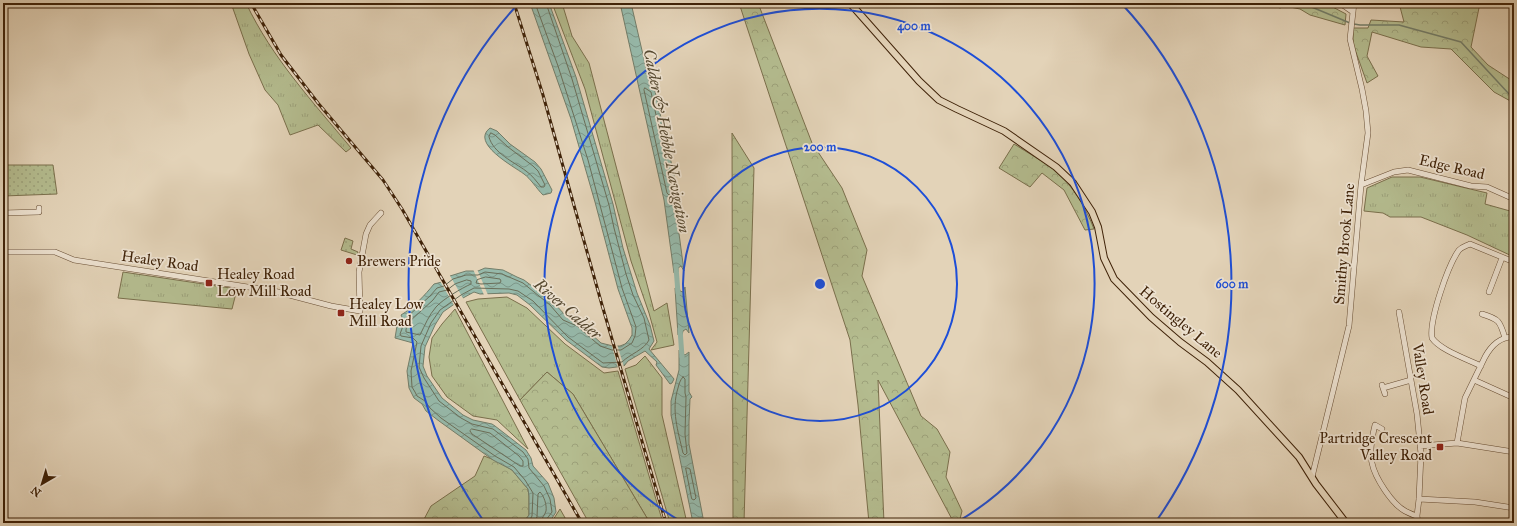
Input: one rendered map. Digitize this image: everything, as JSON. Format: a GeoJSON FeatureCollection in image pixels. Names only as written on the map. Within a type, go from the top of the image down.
{"type":"FeatureCollection","features":[{"type":"Feature","properties":{"kind":"main road","name":"Hostingley Lane"},"geometry":{"type":"LineString","coordinates":[[850,3],[919,81],[939,100],[956,110],[1004,132],[1056,167],[1072,183],[1092,212],[1098,227],[1104,258],[1114,279],[1151,317],[1180,342],[1207,362],[1238,390],[1299,457],[1346,523]]}},
{"type":"Feature","properties":{"kind":"street"},"geometry":{"type":"LineString","coordinates":[[1340,3],[1353,12]]}},
{"type":"Feature","properties":{"kind":"street","name":"Smithy Brook Lane"},"geometry":{"type":"LineString","coordinates":[[1312,477],[1349,326],[1361,185],[1368,133],[1362,89],[1351,43],[1354,3]]}},
{"type":"Feature","properties":{"kind":"street","name":"Edge Road"},"geometry":{"type":"LineString","coordinates":[[1361,185],[1394,172],[1408,170],[1471,186],[1487,188],[1514,198]]}},
{"type":"Feature","properties":{"kind":"street"},"geometry":{"type":"LineString","coordinates":[[3,213],[39,212],[39,208]]}},
{"type":"Feature","properties":{"kind":"street","name":"Healey Road"},"geometry":{"type":"LineString","coordinates":[[3,252],[55,252],[74,260],[274,291],[331,306],[360,311],[359,272],[366,234],[370,225],[381,213]]}},
{"type":"Feature","properties":{"kind":"street"},"geometry":{"type":"LineString","coordinates":[[1481,366],[1440,346],[1432,338],[1436,301],[1442,290],[1452,260],[1460,248],[1470,244],[1514,262]]}},
{"type":"Feature","properties":{"kind":"street"},"geometry":{"type":"LineString","coordinates":[[1489,292],[1502,258]]}},
{"type":"Feature","properties":{"kind":"street","name":"Valley Road"},"geometry":{"type":"LineString","coordinates":[[1399,312],[1417,414],[1421,454],[1417,516],[1418,523]]}},
{"type":"Feature","properties":{"kind":"street"},"geometry":{"type":"LineString","coordinates":[[1482,314],[1500,321],[1505,338]]}},
{"type":"Feature","properties":{"kind":"street"},"geometry":{"type":"LineString","coordinates":[[1457,443],[1465,398],[1488,351],[1505,338],[1514,337]]}},
{"type":"Feature","properties":{"kind":"street"},"geometry":{"type":"LineString","coordinates":[[1385,394],[1382,386],[1411,380]]}},
{"type":"Feature","properties":{"kind":"street"},"geometry":{"type":"LineString","coordinates":[[1474,380],[1514,398]]}},
{"type":"Feature","properties":{"kind":"street"},"geometry":{"type":"LineString","coordinates":[[1382,429],[1375,425],[1371,442],[1372,463],[1378,479],[1397,505],[1405,511],[1417,516]]}},
{"type":"Feature","properties":{"kind":"street"},"geometry":{"type":"LineString","coordinates":[[1420,446],[1457,443],[1514,452]]}},
{"type":"Feature","properties":{"kind":"street"},"geometry":{"type":"LineString","coordinates":[[1419,499],[1475,502],[1514,508]]}},
{"type":"Feature","properties":{"kind":"green space"},"geometry":{"type":"Polygon","coordinates":[[[231,3],[246,3],[268,42],[294,79],[351,148],[346,152],[318,125],[290,135],[278,105],[265,90],[249,54],[231,3]]]}},
{"type":"Feature","properties":{"kind":"green space"},"geometry":{"type":"Polygon","coordinates":[[[552,3],[562,3],[572,36],[589,63],[654,311],[667,303],[674,345],[651,350],[657,342],[649,313],[631,261],[585,89],[552,3]]]}},
{"type":"Feature","properties":{"kind":"green space"},"geometry":{"type":"Polygon","coordinates":[[[739,3],[758,3],[812,143],[842,188],[867,250],[862,276],[921,416],[937,429],[950,452],[946,477],[962,511],[959,523],[954,523],[878,380],[884,523],[869,523],[858,405],[850,340],[739,3]]]}},
{"type":"Feature","properties":{"kind":"green space"},"geometry":{"type":"Polygon","coordinates":[[[1269,3],[1325,3],[1346,14],[1345,25],[1310,15],[1300,9],[1285,6],[1280,8],[1269,3]]]}},
{"type":"Feature","properties":{"kind":"green space"},"geometry":{"type":"Polygon","coordinates":[[[1399,3],[1480,3],[1471,47],[1488,65],[1511,80],[1512,87],[1514,87],[1514,103],[1494,92],[1451,49],[1421,47],[1372,32],[1367,56],[1378,76],[1367,83],[1353,44],[1353,28],[1368,28],[1371,20],[1404,22],[1399,3]]]}},
{"type":"Feature","properties":{"kind":"green space"},"geometry":{"type":"Polygon","coordinates":[[[732,133],[754,168],[744,523],[733,523],[732,133]]]}},
{"type":"Feature","properties":{"kind":"green space"},"geometry":{"type":"Polygon","coordinates":[[[1014,144],[1056,171],[1068,183],[1087,213],[1094,229],[1085,230],[1064,190],[1042,173],[1030,187],[999,168],[1014,144]]]}},
{"type":"Feature","properties":{"kind":"green space"},"geometry":{"type":"Polygon","coordinates":[[[3,165],[53,165],[57,194],[3,196],[3,165]]]}},
{"type":"Feature","properties":{"kind":"green space"},"geometry":{"type":"Polygon","coordinates":[[[1392,177],[1420,177],[1487,193],[1485,204],[1510,211],[1514,201],[1514,257],[1467,235],[1421,217],[1390,217],[1383,213],[1364,211],[1367,188],[1392,177]]]}},
{"type":"Feature","properties":{"kind":"green space"},"geometry":{"type":"Polygon","coordinates":[[[345,238],[353,241],[351,249],[358,252],[357,255],[341,250],[345,238]]]}},
{"type":"Feature","properties":{"kind":"green space"},"geometry":{"type":"Polygon","coordinates":[[[123,272],[237,289],[232,309],[118,298],[123,272]]]}},
{"type":"Feature","properties":{"kind":"green space"},"geometry":{"type":"Polygon","coordinates":[[[507,297],[527,308],[565,344],[604,373],[618,371],[663,523],[650,523],[573,394],[547,372],[520,400],[466,302],[478,299],[507,297]]]}},
{"type":"Feature","properties":{"kind":"green space"},"geometry":{"type":"Polygon","coordinates":[[[455,309],[528,449],[497,420],[473,416],[447,397],[432,376],[429,357],[432,338],[455,309]]]}},
{"type":"Feature","properties":{"kind":"green space"},"geometry":{"type":"Polygon","coordinates":[[[645,356],[662,378],[662,415],[687,523],[670,523],[625,369],[636,365],[645,356]]]}},
{"type":"Feature","properties":{"kind":"green space"},"geometry":{"type":"Polygon","coordinates":[[[547,372],[573,394],[650,523],[589,523],[520,400],[547,372]]]}},
{"type":"Feature","properties":{"kind":"green space"},"geometry":{"type":"Polygon","coordinates":[[[484,456],[497,461],[512,470],[528,489],[529,515],[523,523],[422,523],[431,506],[475,476],[484,456]]]}},
{"type":"Feature","properties":{"kind":"green space"},"geometry":{"type":"Polygon","coordinates":[[[560,509],[568,523],[551,523],[560,509]]]}},
{"type":"Feature","properties":{"kind":"water","name":"River Calder"},"geometry":{"type":"Polygon","coordinates":[[[530,3],[549,3],[576,77],[613,204],[623,248],[637,293],[650,325],[654,341],[649,349],[674,379],[670,384],[656,365],[657,362],[645,351],[628,361],[624,366],[609,368],[602,367],[566,340],[530,305],[517,295],[509,293],[480,294],[474,292],[443,312],[425,347],[423,366],[427,376],[442,398],[463,415],[473,420],[492,424],[526,450],[531,458],[533,466],[548,483],[554,498],[556,512],[549,523],[523,523],[529,515],[528,489],[512,470],[493,460],[439,421],[426,411],[422,404],[414,398],[409,388],[407,371],[413,343],[395,338],[397,326],[402,317],[401,315],[419,301],[434,284],[442,282],[450,276],[466,271],[478,271],[485,268],[503,270],[524,280],[553,302],[566,316],[579,323],[601,343],[620,346],[625,344],[632,335],[632,328],[618,289],[571,119],[530,3]]]}},
{"type":"Feature","properties":{"kind":"water"},"geometry":{"type":"Polygon","coordinates":[[[620,3],[631,3],[650,85],[654,87],[675,179],[674,196],[684,271],[681,266],[678,268],[678,272],[674,273],[664,200],[620,3]]]}},
{"type":"Feature","properties":{"kind":"water"},"geometry":{"type":"Polygon","coordinates":[[[490,128],[497,131],[510,144],[535,162],[541,169],[552,190],[551,193],[543,195],[527,176],[495,154],[485,140],[485,134],[490,128]]]}},
{"type":"Feature","properties":{"kind":"water"},"geometry":{"type":"Polygon","coordinates":[[[679,287],[680,291],[683,292],[685,287],[689,333],[686,329],[683,331],[682,335],[678,335],[675,288],[679,287]]]}},
{"type":"Feature","properties":{"kind":"water"},"geometry":{"type":"Polygon","coordinates":[[[679,350],[683,350],[683,354],[685,355],[689,352],[689,392],[692,397],[690,399],[689,444],[704,523],[693,523],[671,415],[671,401],[679,370],[679,350]]]}},
{"type":"Feature","properties":{"kind":"pier"},"geometry":{"type":"Polygon","coordinates":[[[473,269],[477,269],[488,295],[484,295],[473,269]]]}},
{"type":"Feature","properties":{"kind":"pier"},"geometry":{"type":"Polygon","coordinates":[[[449,274],[464,300],[455,307],[440,281],[449,274]]]}},
{"type":"Feature","properties":{"kind":"pier"},"geometry":{"type":"Polygon","coordinates":[[[611,343],[617,344],[624,367],[618,368],[611,343]]]}},
{"type":"Feature","properties":{"kind":"waterway"},"geometry":{"type":"LineString","coordinates":[[1302,3],[1350,23]]}},
{"type":"Feature","properties":{"kind":"waterway"},"geometry":{"type":"LineString","coordinates":[[1354,24],[1399,25],[1461,42],[1509,94],[1514,94]]}},
{"type":"Feature","properties":{"kind":"waterway","name":"Calder & Hebble Navigation"},"geometry":{"type":"LineString","coordinates":[[676,267],[678,293]]}},
{"type":"Feature","properties":{"kind":"waterway","name":"Calder & Hebble Navigation"},"geometry":{"type":"LineString","coordinates":[[680,329],[682,357]]}},
{"type":"Feature","properties":{"kind":"railway"},"geometry":{"type":"LineString","coordinates":[[251,3],[281,55],[318,103],[383,180],[402,209],[582,523]]}},
{"type":"Feature","properties":{"kind":"railway"},"geometry":{"type":"LineString","coordinates":[[514,3],[543,95],[602,305],[666,523]]}},
{"type":"Feature","properties":{"kind":"place","name":"Brewers Pride"},"geometry":{"type":"Point","coordinates":[349,261]}},
{"type":"Feature","properties":{"kind":"place","name":"Healey Road Low Mill Road"},"geometry":{"type":"Point","coordinates":[209,283]}},
{"type":"Feature","properties":{"kind":"place","name":"Healey Low Mill Road"},"geometry":{"type":"Point","coordinates":[341,313]}},
{"type":"Feature","properties":{"kind":"place","name":"Partridge Crescent Valley Road"},"geometry":{"type":"Point","coordinates":[1440,447]}}]}
